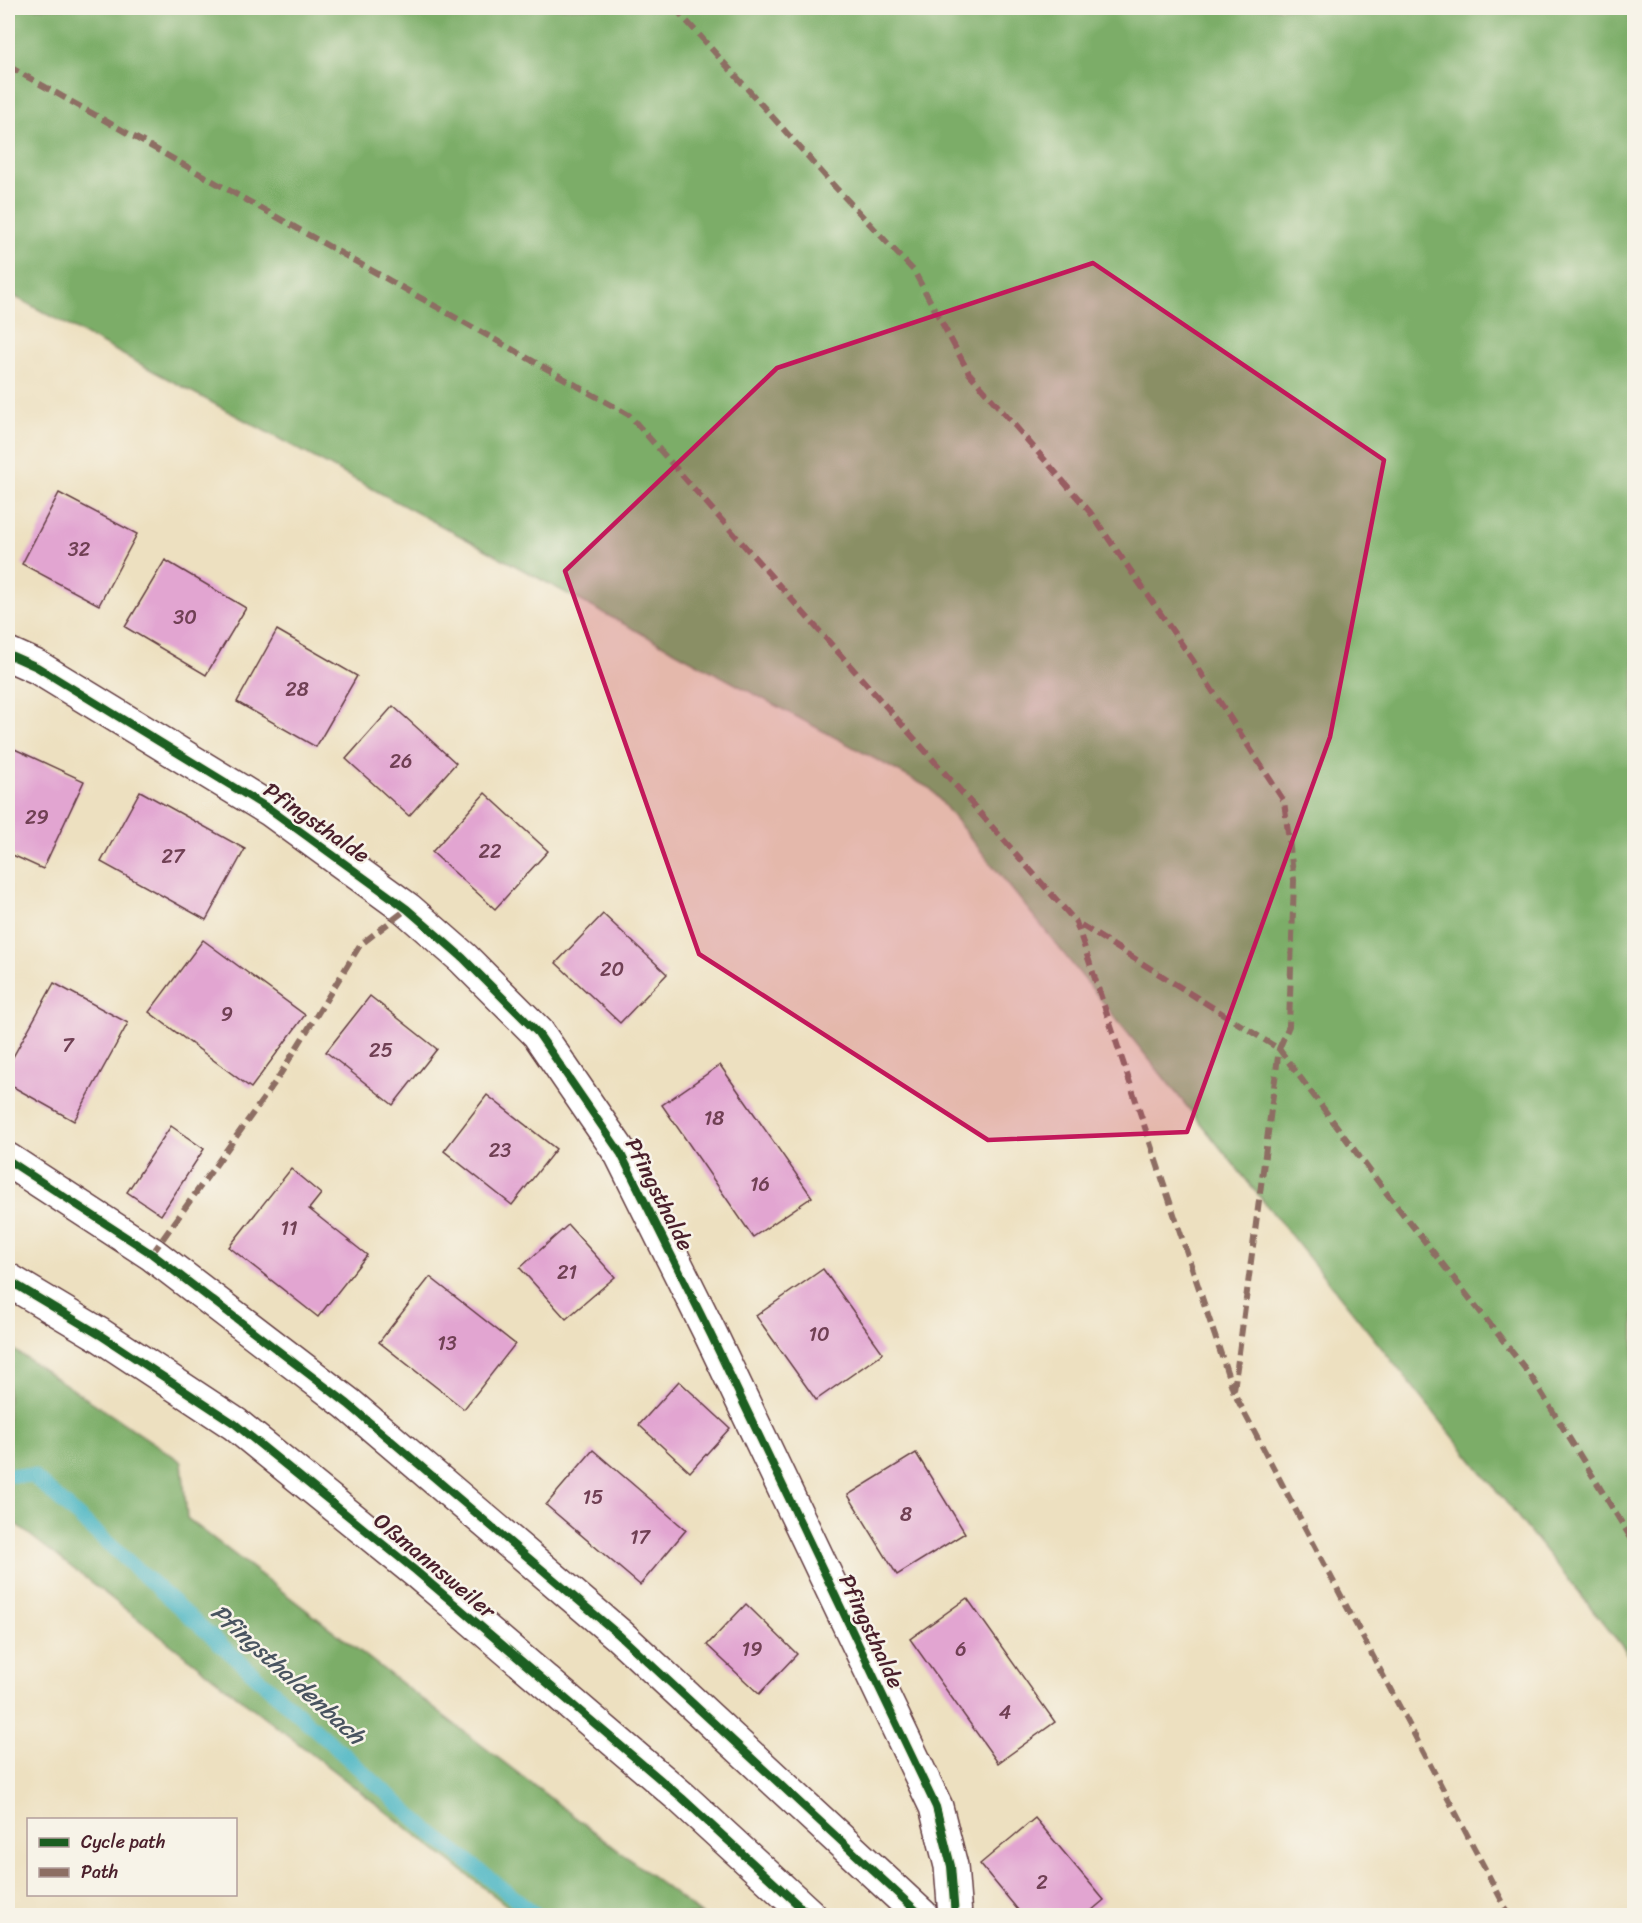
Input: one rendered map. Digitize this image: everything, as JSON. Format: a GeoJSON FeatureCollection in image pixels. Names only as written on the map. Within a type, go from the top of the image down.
{"type":"FeatureCollection","features":[{"type":"Feature","properties":{"kind":"street","name":"Pfingsthalde"},"geometry":{"type":"LineString","coordinates":[[8,654],[37,667],[280,817],[407,909],[463,958],[538,1034],[621,1154],[711,1335],[936,1807],[951,1866],[955,1916]]}},
{"type":"Feature","properties":{"kind":"street"},"geometry":{"type":"LineString","coordinates":[[8,1160],[152,1254],[348,1404],[619,1635],[922,1916]]}},
{"type":"Feature","properties":{"kind":"street","name":"Oßmannsweiler"},"geometry":{"type":"LineString","coordinates":[[8,1280],[100,1335],[235,1424],[416,1571],[682,1798],[810,1916]]}},
{"type":"Feature","properties":{"kind":"highlighted area"},"geometry":{"type":"Polygon","coordinates":[[[1093,263],[1384,460],[1330,737],[1187,1132],[988,1140],[699,954],[565,571],[777,368],[1093,263]]]}},
{"type":"Feature","properties":{"kind":"green space"},"geometry":{"type":"Polygon","coordinates":[[[8,8],[1634,8],[1634,1661],[931,789],[8,293],[8,8]]]}},
{"type":"Feature","properties":{"kind":"green space"},"geometry":{"type":"Polygon","coordinates":[[[8,1346],[182,1462],[187,1518],[702,1915],[519,1915],[8,1518],[8,1346]]]}},
{"type":"Feature","properties":{"kind":"building"},"geometry":{"type":"Polygon","coordinates":[[[59,493],[137,534],[99,605],[22,564],[59,493]]]}},
{"type":"Feature","properties":{"kind":"building"},"geometry":{"type":"Polygon","coordinates":[[[165,560],[246,608],[206,675],[125,627],[165,560]]]}},
{"type":"Feature","properties":{"kind":"building"},"geometry":{"type":"Polygon","coordinates":[[[277,630],[357,676],[316,747],[237,702],[277,630]]]}},
{"type":"Feature","properties":{"kind":"building"},"geometry":{"type":"Polygon","coordinates":[[[393,706],[456,763],[409,816],[346,759],[393,706]]]}},
{"type":"Feature","properties":{"kind":"building"},"geometry":{"type":"Polygon","coordinates":[[[8,746],[84,781],[43,869],[8,853],[8,746]]]}},
{"type":"Feature","properties":{"kind":"building"},"geometry":{"type":"Polygon","coordinates":[[[140,791],[245,849],[206,920],[101,862],[140,791]]]}},
{"type":"Feature","properties":{"kind":"building"},"geometry":{"type":"Polygon","coordinates":[[[485,793],[548,851],[495,909],[432,852],[485,793]]]}},
{"type":"Feature","properties":{"kind":"building"},"geometry":{"type":"Polygon","coordinates":[[[603,914],[667,974],[620,1023],[556,963],[603,914]]]}},
{"type":"Feature","properties":{"kind":"building"},"geometry":{"type":"Polygon","coordinates":[[[203,940],[305,1015],[251,1088],[149,1012],[203,940]]]}},
{"type":"Feature","properties":{"kind":"building"},"geometry":{"type":"Polygon","coordinates":[[[54,983],[128,1023],[74,1121],[8,1084],[8,1066],[54,983]]]}},
{"type":"Feature","properties":{"kind":"building"},"geometry":{"type":"Polygon","coordinates":[[[370,996],[437,1049],[393,1105],[326,1052],[370,996]]]}},
{"type":"Feature","properties":{"kind":"building"},"geometry":{"type":"Polygon","coordinates":[[[720,1065],[812,1197],[753,1237],[662,1105],[720,1065]]]}},
{"type":"Feature","properties":{"kind":"building"},"geometry":{"type":"Polygon","coordinates":[[[487,1095],[556,1149],[512,1205],[444,1151],[487,1095]]]}},
{"type":"Feature","properties":{"kind":"building"},"geometry":{"type":"Polygon","coordinates":[[[171,1126],[204,1149],[161,1215],[127,1192],[171,1126]]]}},
{"type":"Feature","properties":{"kind":"building"},"geometry":{"type":"Polygon","coordinates":[[[291,1169],[321,1194],[309,1209],[367,1255],[318,1317],[229,1247],[291,1169]]]}},
{"type":"Feature","properties":{"kind":"building"},"geometry":{"type":"Polygon","coordinates":[[[568,1225],[615,1277],[566,1319],[520,1268],[568,1225]]]}},
{"type":"Feature","properties":{"kind":"building"},"geometry":{"type":"Polygon","coordinates":[[[823,1269],[883,1353],[816,1400],[756,1316],[823,1269]]]}},
{"type":"Feature","properties":{"kind":"building"},"geometry":{"type":"Polygon","coordinates":[[[430,1277],[515,1344],[464,1409],[379,1342],[430,1277]]]}},
{"type":"Feature","properties":{"kind":"building"},"geometry":{"type":"Polygon","coordinates":[[[679,1381],[730,1428],[690,1472],[639,1425],[679,1381]]]}},
{"type":"Feature","properties":{"kind":"building"},"geometry":{"type":"Polygon","coordinates":[[[593,1450],[686,1530],[640,1585],[546,1505],[593,1450]]]}},
{"type":"Feature","properties":{"kind":"building"},"geometry":{"type":"Polygon","coordinates":[[[916,1453],[965,1533],[897,1575],[848,1495],[916,1453]]]}},
{"type":"Feature","properties":{"kind":"building"},"geometry":{"type":"Polygon","coordinates":[[[967,1598],[1055,1722],[998,1763],[910,1639],[967,1598]]]}},
{"type":"Feature","properties":{"kind":"building"},"geometry":{"type":"Polygon","coordinates":[[[746,1604],[797,1654],[759,1694],[707,1645],[746,1604]]]}},
{"type":"Feature","properties":{"kind":"building"},"geometry":{"type":"Polygon","coordinates":[[[1035,1818],[1104,1900],[1085,1916],[1023,1916],[980,1864],[1035,1818]]]}},
{"type":"Feature","properties":{"kind":"waterway","name":"Pfingsthaldenbach"},"geometry":{"type":"LineString","coordinates":[[8,1475],[33,1476],[430,1832],[538,1916]]}},
{"type":"Feature","properties":{"kind":"marked path"},"geometry":{"type":"LineString","coordinates":[[675,8],[836,188],[914,271],[969,373],[1090,512],[1192,659],[1284,801],[1294,880],[1289,1026],[1279,1049],[1076,922]]}},
{"type":"Feature","properties":{"kind":"marked path"},"geometry":{"type":"LineString","coordinates":[[8,66],[629,415],[1076,922],[1234,1393],[1510,1916]]}},
{"type":"Feature","properties":{"kind":"marked path"},"geometry":{"type":"LineString","coordinates":[[152,1254],[276,1081],[360,945],[407,909]]}},
{"type":"Feature","properties":{"kind":"marked path"},"geometry":{"type":"LineString","coordinates":[[1234,1390],[1279,1049],[1388,1195],[1531,1376],[1634,1543]]}},
{"type":"Feature","properties":{"kind":"cycle path"},"geometry":{"type":"LineString","coordinates":[[8,654],[37,667],[271,810],[407,909],[463,958],[538,1033],[621,1154],[711,1335],[936,1807],[951,1866],[955,1916]]}},
{"type":"Feature","properties":{"kind":"cycle path"},"geometry":{"type":"LineString","coordinates":[[8,1160],[152,1254],[348,1404],[619,1635],[922,1916]]}},
{"type":"Feature","properties":{"kind":"cycle path"},"geometry":{"type":"LineString","coordinates":[[8,1280],[100,1335],[235,1424],[416,1571],[682,1798],[810,1916]]}}]}
